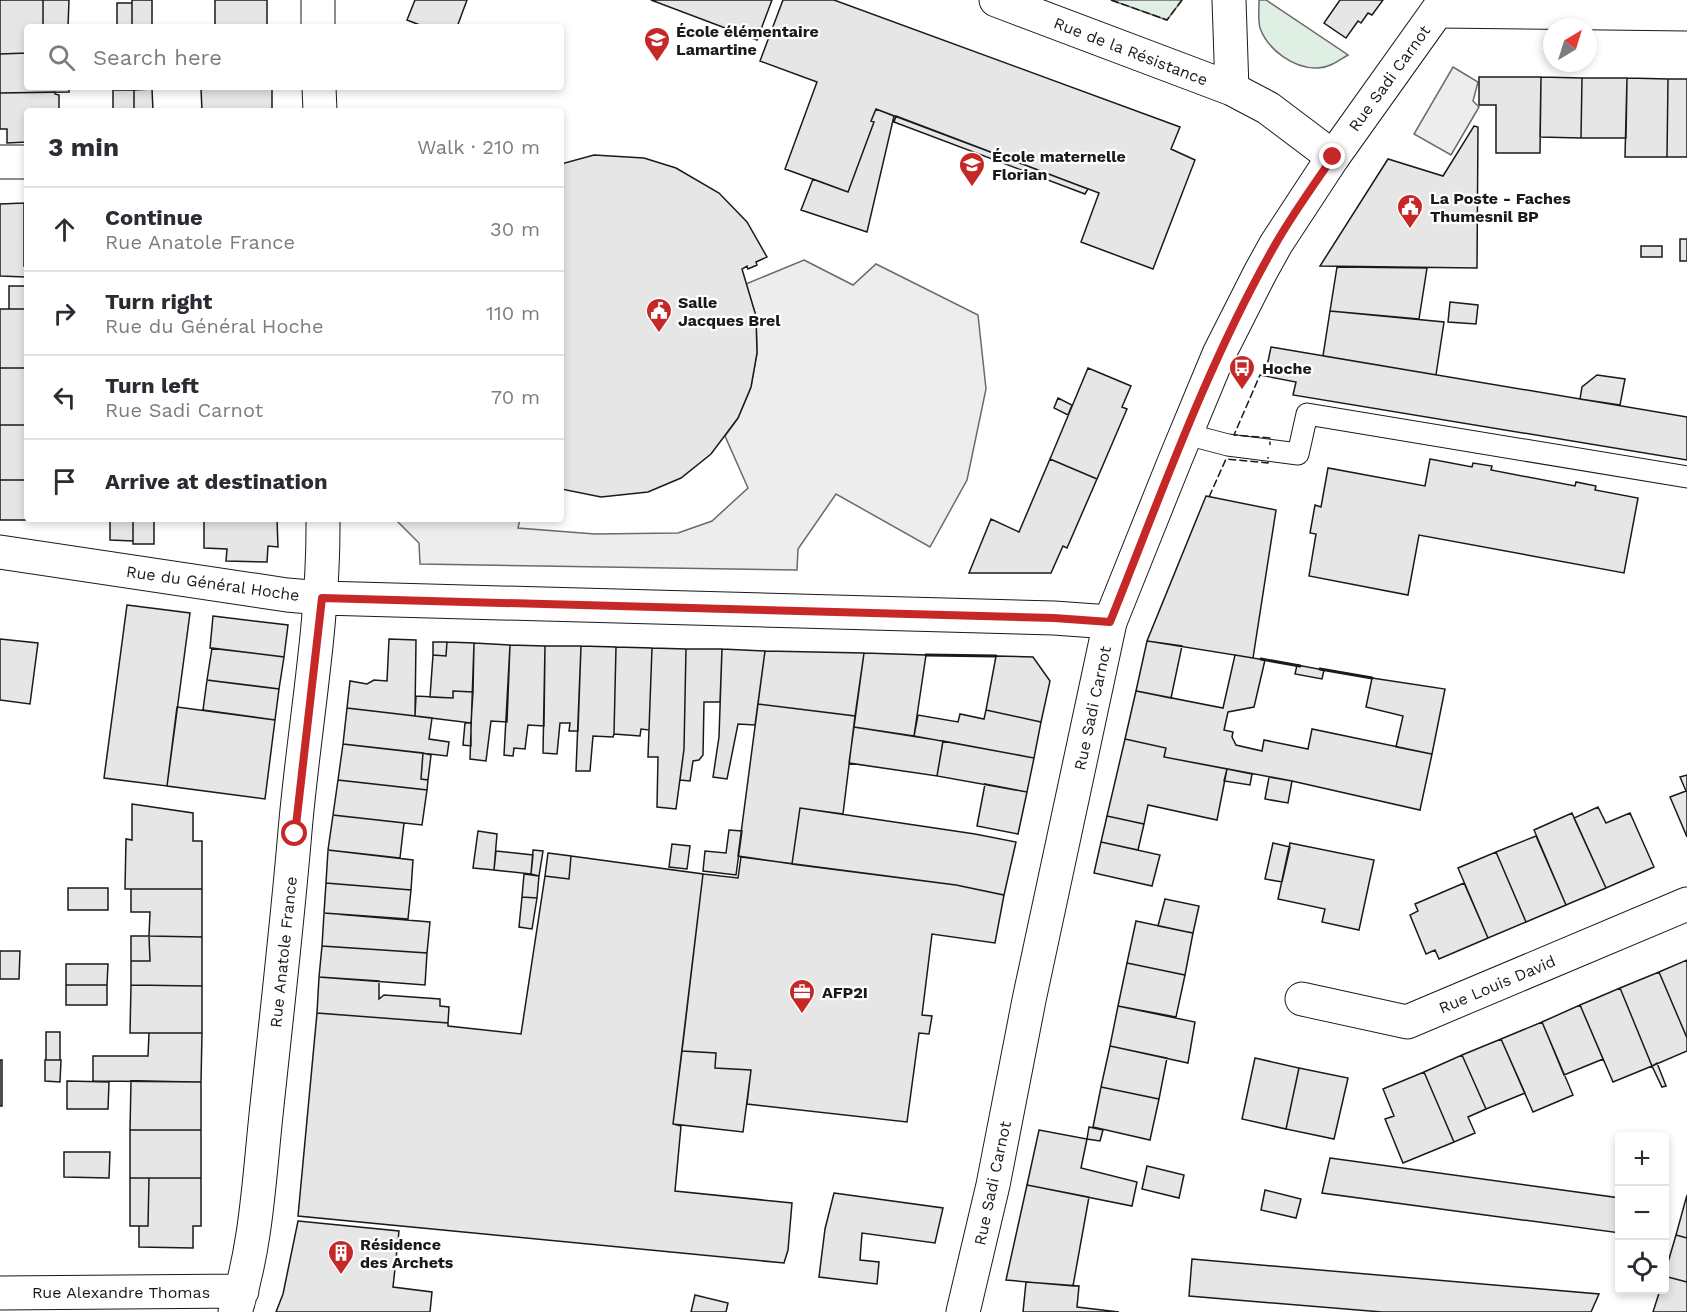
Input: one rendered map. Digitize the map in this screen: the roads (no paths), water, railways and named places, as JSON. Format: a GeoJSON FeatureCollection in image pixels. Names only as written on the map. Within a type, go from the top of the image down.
{"type":"FeatureCollection","features":[{"type":"Feature","properties":{"kind":"street"},"geometry":{"type":"LineString","coordinates":[[318,0],[318,24]]}},
{"type":"Feature","properties":{"kind":"street","name":"Rue de la Résistance"},"geometry":{"type":"LineString","coordinates":[[996,0],[1232,89],[1268,108],[1333,157]]}},
{"type":"Feature","properties":{"kind":"street"},"geometry":{"type":"LineString","coordinates":[[1229,0],[1232,89]]}},
{"type":"Feature","properties":{"kind":"street"},"geometry":{"type":"LineString","coordinates":[[1441,5],[1687,14]]}},
{"type":"Feature","properties":{"kind":"street","name":"Rue Sadi Carnot"},"geometry":{"type":"LineString","coordinates":[[963,1312],[993,1185],[1029,1000],[1110,622],[1220,354],[1260,273],[1276,244],[1333,157],[1441,5]]}},
{"type":"Feature","properties":{"kind":"street"},"geometry":{"type":"LineString","coordinates":[[319,90],[320,108]]}},
{"type":"Feature","properties":{"kind":"street"},"geometry":{"type":"LineString","coordinates":[[0,162],[24,162]]}},
{"type":"Feature","properties":{"kind":"street","name":"Rue Anatole France"},"geometry":{"type":"LineString","coordinates":[[238,1302],[254,1230],[299,786],[322,598],[323,522]]}},
{"type":"Feature","properties":{"kind":"street","name":"Rue du Général Hoche"},"geometry":{"type":"LineString","coordinates":[[0,552],[287,595],[322,598],[1054,618],[1110,622]]}},
{"type":"Feature","properties":{"kind":"street","name":"Rue Louis David"},"geometry":{"type":"LineString","coordinates":[[1302,999],[1407,1022],[1687,904]]}},
{"type":"Feature","properties":{"kind":"street","name":"Rue Alexandre Thomas"},"geometry":{"type":"LineString","coordinates":[[0,1293],[238,1302]]}},
{"type":"Feature","properties":{"kind":"lane"},"geometry":{"type":"LineString","coordinates":[[1186,434],[1228,445],[1298,454],[1307,414],[1687,477]]}},
{"type":"Feature","properties":{"kind":"place","name":"École élémentaire Lamartine"},"geometry":{"type":"Point","coordinates":[657,63]}},
{"type":"Feature","properties":{"kind":"place","name":"École maternelle Florian"},"geometry":{"type":"Point","coordinates":[972,188]}},
{"type":"Feature","properties":{"kind":"place","name":"La Poste - Faches Thumesnil BP"},"geometry":{"type":"Point","coordinates":[1410,230]}},
{"type":"Feature","properties":{"kind":"place","name":"Salle Jacques Brel"},"geometry":{"type":"Point","coordinates":[659,334]}},
{"type":"Feature","properties":{"kind":"place","name":"Hoche"},"geometry":{"type":"Point","coordinates":[1242,391]}},
{"type":"Feature","properties":{"kind":"place","name":"AFP2I"},"geometry":{"type":"Point","coordinates":[802,1015]}},
{"type":"Feature","properties":{"kind":"place","name":"Résidence des Archets"},"geometry":{"type":"Point","coordinates":[341,1276]}}]}
